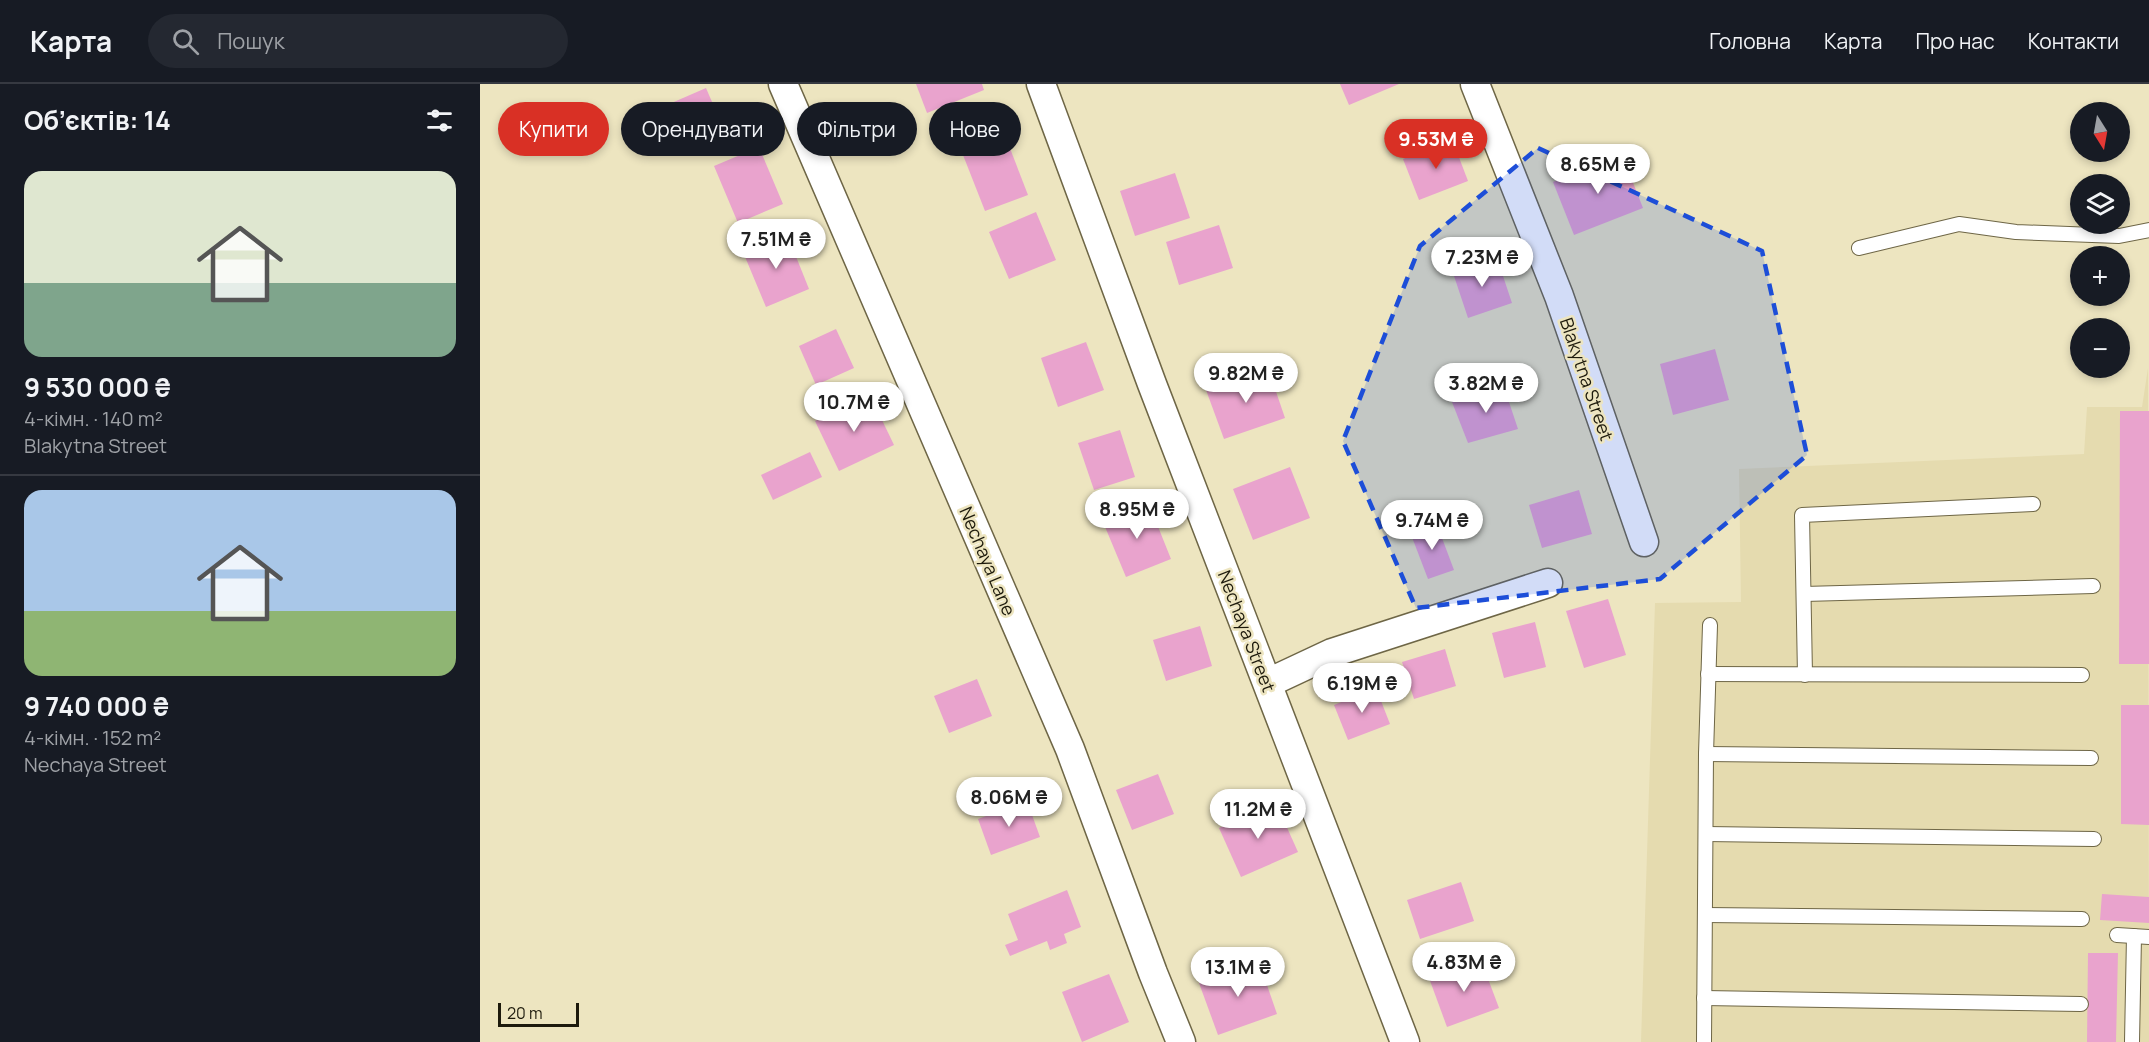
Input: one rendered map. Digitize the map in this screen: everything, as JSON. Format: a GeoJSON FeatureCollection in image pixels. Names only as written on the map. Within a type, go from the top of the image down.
{"type":"FeatureCollection","features":[{"type":"Feature","properties":{"kind":"street","name":"Nechaya Lane"},"geometry":{"type":"LineString","coordinates":[[783,84],[1070,749],[1181,1042]]}},
{"type":"Feature","properties":{"kind":"street","name":"Nechaya Street"},"geometry":{"type":"LineString","coordinates":[[1041,84],[1156,395],[1405,1042]]}},
{"type":"Feature","properties":{"kind":"street","name":"Blakytna Street"},"geometry":{"type":"LineString","coordinates":[[1475,84],[1559,296],[1644,542]]}},
{"type":"Feature","properties":{"kind":"street"},"geometry":{"type":"LineString","coordinates":[[1268,683],[1332,653],[1548,583]]}},
{"type":"Feature","properties":{"kind":"lane"},"geometry":{"type":"LineString","coordinates":[[1859,248],[1959,224],[2016,232],[2119,236],[2149,230]]}},
{"type":"Feature","properties":{"kind":"lane"},"geometry":{"type":"LineString","coordinates":[[1805,675],[1802,515],[2033,504]]}},
{"type":"Feature","properties":{"kind":"lane"},"geometry":{"type":"LineString","coordinates":[[1804,594],[2093,586]]}},
{"type":"Feature","properties":{"kind":"lane"},"geometry":{"type":"LineString","coordinates":[[1704,1042],[1706,754],[1710,624]]}},
{"type":"Feature","properties":{"kind":"lane"},"geometry":{"type":"LineString","coordinates":[[1708,674],[2082,675]]}},
{"type":"Feature","properties":{"kind":"lane"},"geometry":{"type":"LineString","coordinates":[[1706,754],[2091,758]]}},
{"type":"Feature","properties":{"kind":"lane"},"geometry":{"type":"LineString","coordinates":[[1706,834],[2094,839]]}},
{"type":"Feature","properties":{"kind":"lane"},"geometry":{"type":"LineString","coordinates":[[1705,915],[2082,919]]}},
{"type":"Feature","properties":{"kind":"lane"},"geometry":{"type":"LineString","coordinates":[[2117,935],[2149,937]]}},
{"type":"Feature","properties":{"kind":"lane"},"geometry":{"type":"LineString","coordinates":[[2132,1042],[2134,936]]}},
{"type":"Feature","properties":{"kind":"lane"},"geometry":{"type":"LineString","coordinates":[[1704,998],[2081,1004]]}},
{"type":"Feature","properties":{"kind":"highlighted area"},"geometry":{"type":"Polygon","coordinates":[[[1538,148],[1762,251],[1807,455],[1660,579],[1416,608],[1343,441],[1420,246],[1538,148]]]}},
{"type":"Feature","properties":{"kind":"shaded area"},"geometry":{"type":"Polygon","coordinates":[[[2148,368],[2149,1042],[1641,1042],[1655,603],[1741,602],[1739,469],[2084,454],[2087,407],[2142,407],[2148,368]]]}},
{"type":"Feature","properties":{"kind":"building"},"geometry":{"type":"Polygon","coordinates":[[[916,84],[982,84],[984,90],[954,102],[929,102],[929,112],[927,113],[916,84]]]}},
{"type":"Feature","properties":{"kind":"building"},"geometry":{"type":"Polygon","coordinates":[[[1340,84],[1399,84],[1349,105],[1340,84]]]}},
{"type":"Feature","properties":{"kind":"building"},"geometry":{"type":"Polygon","coordinates":[[[706,88],[712,102],[674,102],[706,88]]]}},
{"type":"Feature","properties":{"kind":"building"},"geometry":{"type":"Polygon","coordinates":[[[1452,139],[1468,181],[1419,200],[1403,159],[1452,139]]]}},
{"type":"Feature","properties":{"kind":"building"},"geometry":{"type":"Polygon","coordinates":[[[1622,155],[1643,208],[1574,235],[1553,182],[1622,155]]]}},
{"type":"Feature","properties":{"kind":"building"},"geometry":{"type":"Polygon","coordinates":[[[738,156],[763,156],[783,204],[738,223],[714,166],[738,156]]]}},
{"type":"Feature","properties":{"kind":"building"},"geometry":{"type":"Polygon","coordinates":[[[963,156],[1013,156],[1028,195],[985,211],[963,156]]]}},
{"type":"Feature","properties":{"kind":"building"},"geometry":{"type":"Polygon","coordinates":[[[1175,173],[1190,218],[1135,236],[1120,191],[1175,173]]]}},
{"type":"Feature","properties":{"kind":"building"},"geometry":{"type":"Polygon","coordinates":[[[1036,212],[1056,260],[1009,279],[989,232],[1036,212]]]}},
{"type":"Feature","properties":{"kind":"building"},"geometry":{"type":"Polygon","coordinates":[[[1219,225],[1233,268],[1179,285],[1166,242],[1219,225]]]}},
{"type":"Feature","properties":{"kind":"building"},"geometry":{"type":"Polygon","coordinates":[[[787,234],[809,289],[766,307],[743,252],[787,234]]]}},
{"type":"Feature","properties":{"kind":"building"},"geometry":{"type":"Polygon","coordinates":[[[1497,258],[1512,303],[1468,318],[1453,273],[1497,258]]]}},
{"type":"Feature","properties":{"kind":"building"},"geometry":{"type":"Polygon","coordinates":[[[836,329],[854,368],[816,385],[799,346],[836,329]]]}},
{"type":"Feature","properties":{"kind":"building"},"geometry":{"type":"Polygon","coordinates":[[[1086,342],[1104,390],[1058,407],[1041,358],[1086,342]]]}},
{"type":"Feature","properties":{"kind":"building"},"geometry":{"type":"Polygon","coordinates":[[[1715,349],[1729,400],[1673,415],[1660,364],[1715,349]]]}},
{"type":"Feature","properties":{"kind":"building"},"geometry":{"type":"Polygon","coordinates":[[[1268,368],[1285,418],[1224,439],[1206,390],[1268,368]]]}},
{"type":"Feature","properties":{"kind":"building"},"geometry":{"type":"Polygon","coordinates":[[[1503,384],[1518,429],[1468,443],[1452,402],[1503,384]]]}},
{"type":"Feature","properties":{"kind":"building"},"geometry":{"type":"Polygon","coordinates":[[[870,395],[894,445],[839,471],[815,421],[870,395]]]}},
{"type":"Feature","properties":{"kind":"building"},"geometry":{"type":"Polygon","coordinates":[[[2120,411],[2149,411],[2149,664],[2119,664],[2120,411]]]}},
{"type":"Feature","properties":{"kind":"building"},"geometry":{"type":"Polygon","coordinates":[[[1120,430],[1135,477],[1094,490],[1078,443],[1120,430]]]}},
{"type":"Feature","properties":{"kind":"building"},"geometry":{"type":"Polygon","coordinates":[[[810,452],[822,477],[773,500],[761,475],[810,452]]]}},
{"type":"Feature","properties":{"kind":"building"},"geometry":{"type":"Polygon","coordinates":[[[1290,467],[1310,518],[1253,540],[1233,489],[1290,467]]]}},
{"type":"Feature","properties":{"kind":"building"},"geometry":{"type":"Polygon","coordinates":[[[1579,490],[1592,534],[1542,548],[1529,505],[1579,490]]]}},
{"type":"Feature","properties":{"kind":"building"},"geometry":{"type":"Polygon","coordinates":[[[1149,504],[1171,559],[1126,577],[1103,522],[1149,504]]]}},
{"type":"Feature","properties":{"kind":"building"},"geometry":{"type":"Polygon","coordinates":[[[1436,522],[1454,570],[1428,579],[1410,532],[1436,522]]]}},
{"type":"Feature","properties":{"kind":"building"},"geometry":{"type":"Polygon","coordinates":[[[1608,599],[1626,655],[1584,668],[1566,611],[1608,599]]]}},
{"type":"Feature","properties":{"kind":"building"},"geometry":{"type":"Polygon","coordinates":[[[1535,622],[1546,667],[1504,678],[1492,633],[1535,622]]]}},
{"type":"Feature","properties":{"kind":"building"},"geometry":{"type":"Polygon","coordinates":[[[1200,626],[1212,666],[1166,681],[1153,640],[1200,626]]]}},
{"type":"Feature","properties":{"kind":"building"},"geometry":{"type":"Polygon","coordinates":[[[1445,649],[1456,686],[1414,699],[1402,662],[1445,649]]]}},
{"type":"Feature","properties":{"kind":"building"},"geometry":{"type":"Polygon","coordinates":[[[977,679],[992,716],[949,733],[934,696],[977,679]]]}},
{"type":"Feature","properties":{"kind":"building"},"geometry":{"type":"Polygon","coordinates":[[[1376,688],[1390,724],[1348,740],[1334,705],[1376,688]]]}},
{"type":"Feature","properties":{"kind":"building"},"geometry":{"type":"Polygon","coordinates":[[[2121,705],[2149,705],[2149,825],[2121,824],[2121,705]]]}},
{"type":"Feature","properties":{"kind":"building"},"geometry":{"type":"Polygon","coordinates":[[[1158,774],[1174,814],[1132,830],[1116,790],[1158,774]]]}},
{"type":"Feature","properties":{"kind":"building"},"geometry":{"type":"Polygon","coordinates":[[[1027,801],[1040,837],[991,855],[978,819],[1027,801]]]}},
{"type":"Feature","properties":{"kind":"building"},"geometry":{"type":"Polygon","coordinates":[[[1276,803],[1298,852],[1241,877],[1219,828],[1276,803]]]}},
{"type":"Feature","properties":{"kind":"building"},"geometry":{"type":"Polygon","coordinates":[[[1461,882],[1474,921],[1420,939],[1407,900],[1461,882]]]}},
{"type":"Feature","properties":{"kind":"building"},"geometry":{"type":"Polygon","coordinates":[[[1067,890],[1081,927],[1064,934],[1067,943],[1050,950],[1047,941],[1010,956],[1005,945],[1018,940],[1008,914],[1067,890]]]}},
{"type":"Feature","properties":{"kind":"building"},"geometry":{"type":"Polygon","coordinates":[[[2102,894],[2149,897],[2149,923],[2100,920],[2102,894]]]}},
{"type":"Feature","properties":{"kind":"building"},"geometry":{"type":"Polygon","coordinates":[[[2088,953],[2118,953],[2116,1042],[2087,1042],[2088,953]]]}},
{"type":"Feature","properties":{"kind":"building"},"geometry":{"type":"Polygon","coordinates":[[[1481,960],[1499,1008],[1447,1027],[1429,978],[1481,960]]]}},
{"type":"Feature","properties":{"kind":"building"},"geometry":{"type":"Polygon","coordinates":[[[1259,962],[1277,1014],[1218,1035],[1199,983],[1259,962]]]}},
{"type":"Feature","properties":{"kind":"building"},"geometry":{"type":"Polygon","coordinates":[[[1109,974],[1129,1022],[1082,1042],[1062,992],[1109,974]]]}}]}
